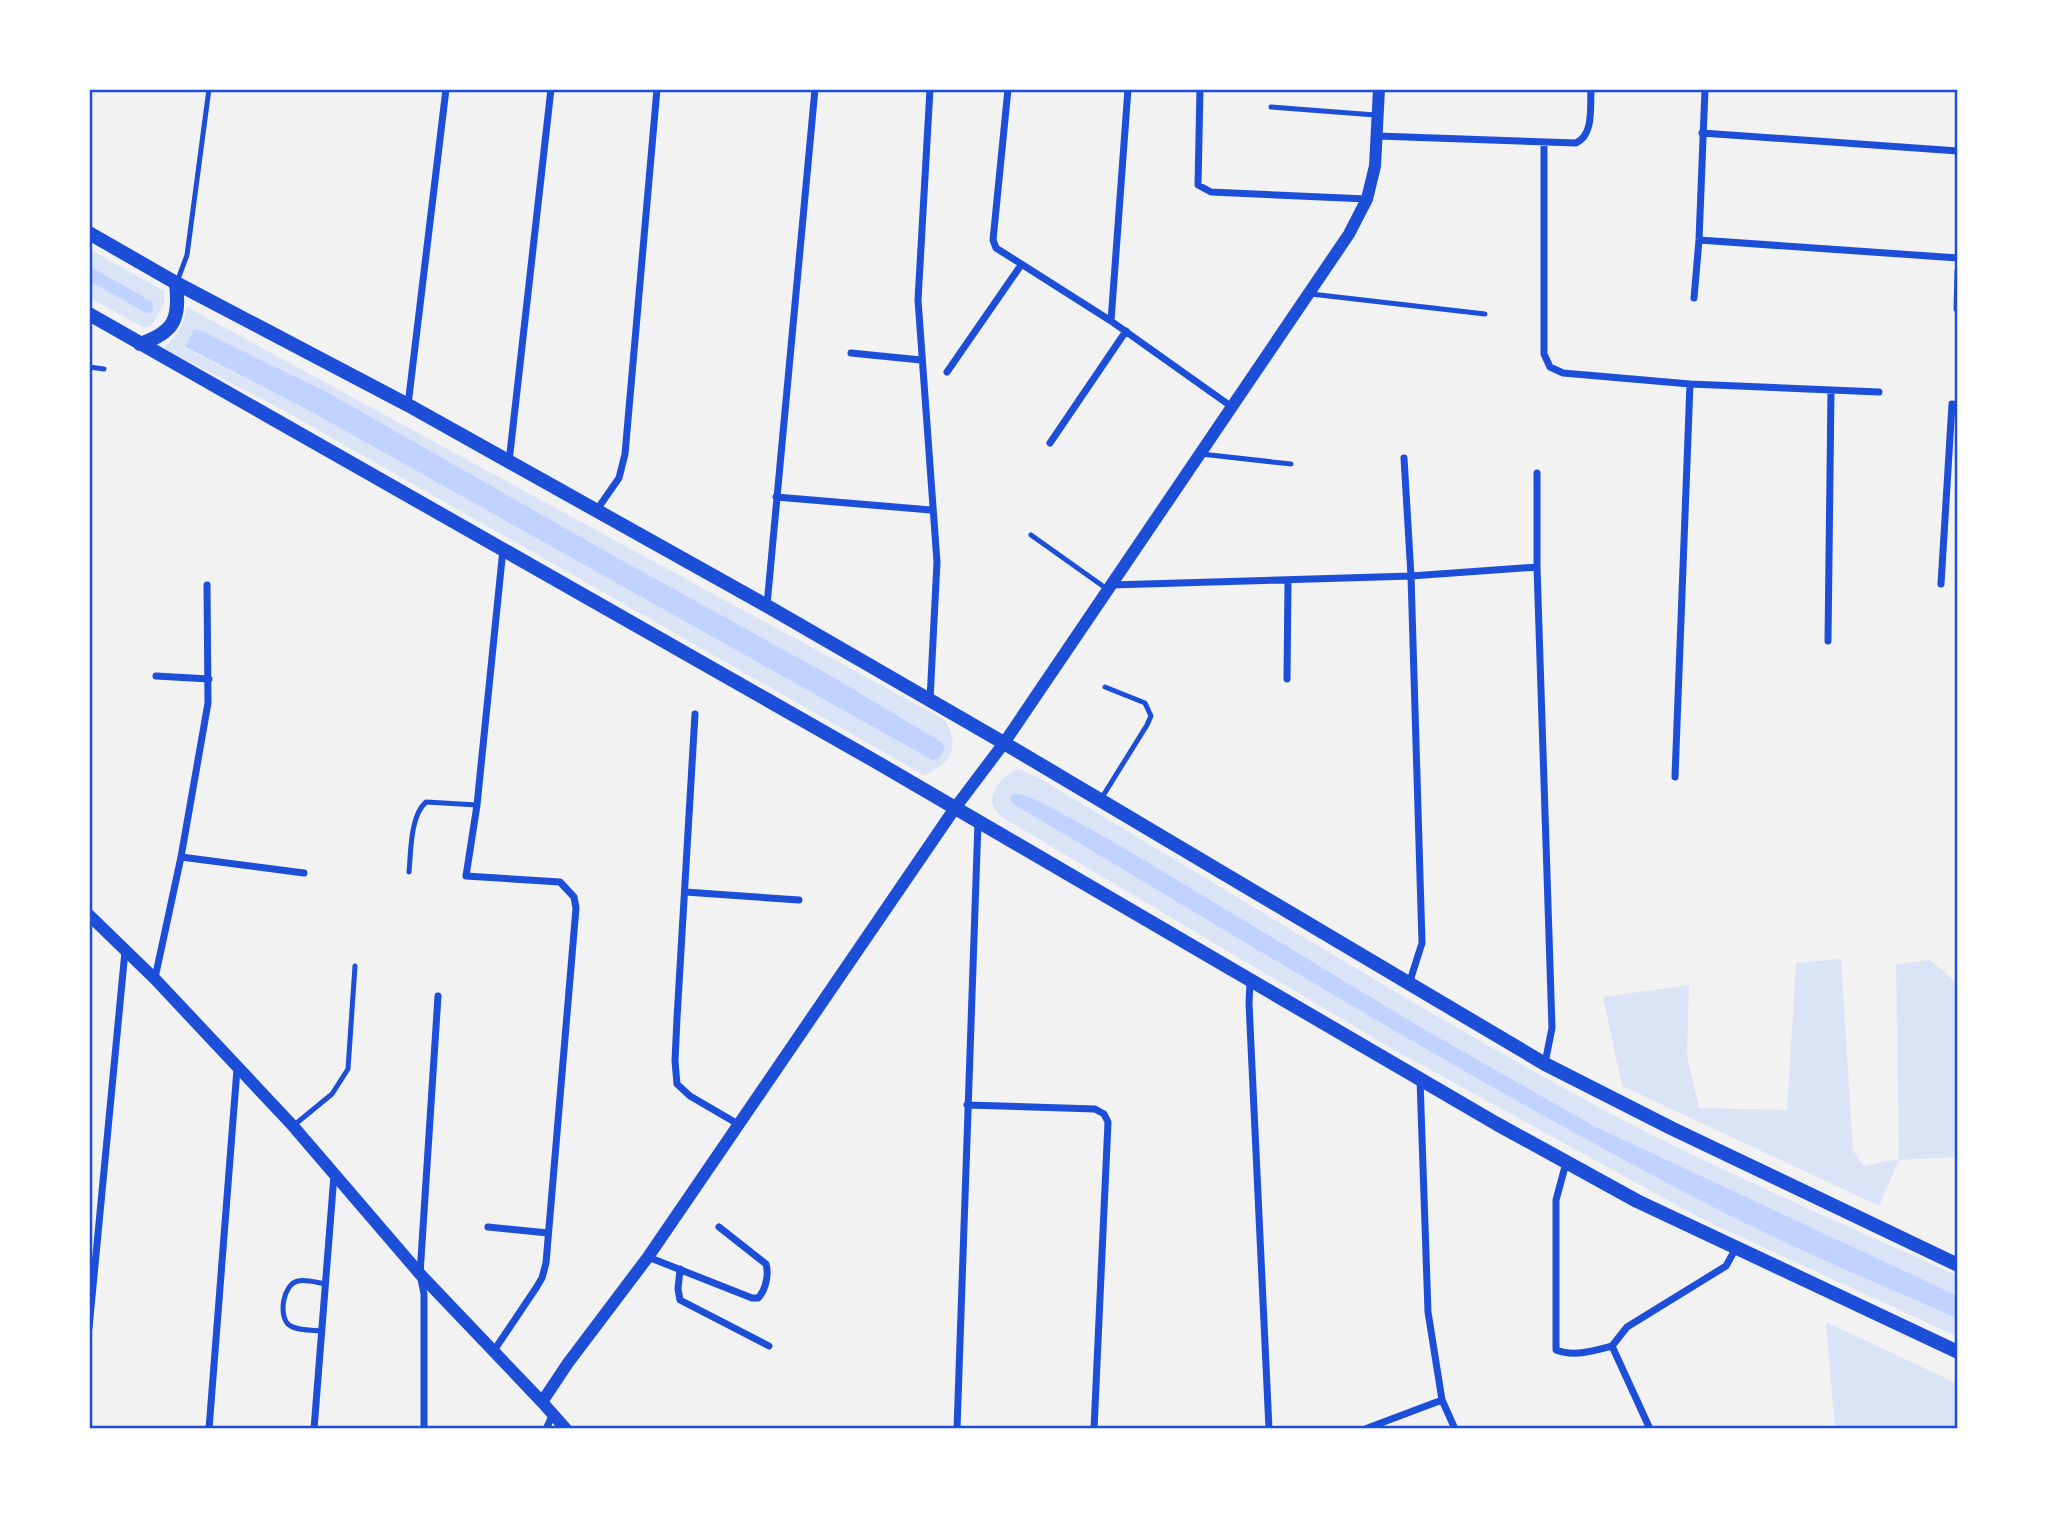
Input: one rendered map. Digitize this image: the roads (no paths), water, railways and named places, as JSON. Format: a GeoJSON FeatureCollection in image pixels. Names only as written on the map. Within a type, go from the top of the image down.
{"type":"FeatureCollection","features":[{"type":"Feature","properties":{"kind":"main road"},"geometry":{"type":"LineString","coordinates":[[89,233],[176,283],[408,405],[767,606],[930,701],[999,748],[1100,801],[1545,1064],[1671,1128],[1958,1265]]}},
{"type":"Feature","properties":{"kind":"main road"},"geometry":{"type":"LineString","coordinates":[[140,344],[163,335],[171,327],[177,314],[176,283]]}},
{"type":"Feature","properties":{"kind":"main road"},"geometry":{"type":"LineString","coordinates":[[89,314],[955,808],[1250,982],[1637,1202],[1958,1352]]}},
{"type":"Feature","properties":{"kind":"street"},"geometry":{"type":"LineString","coordinates":[[408,405],[446,89]]}},
{"type":"Feature","properties":{"kind":"street"},"geometry":{"type":"LineString","coordinates":[[508,462],[551,89]]}},
{"type":"Feature","properties":{"kind":"street"},"geometry":{"type":"LineString","coordinates":[[596,512],[619,478],[625,454],[657,89]]}},
{"type":"Feature","properties":{"kind":"street"},"geometry":{"type":"LineString","coordinates":[[767,606],[815,89]]}},
{"type":"Feature","properties":{"kind":"street"},"geometry":{"type":"LineString","coordinates":[[930,89],[918,300],[931,510],[937,562],[930,701]]}},
{"type":"Feature","properties":{"kind":"street"},"geometry":{"type":"LineString","coordinates":[[1008,89],[993,240],[996,248],[1126,331],[1233,407]]}},
{"type":"Feature","properties":{"kind":"street"},"geometry":{"type":"LineString","coordinates":[[1111,321],[1128,89]]}},
{"type":"Feature","properties":{"kind":"street"},"geometry":{"type":"LineString","coordinates":[[1200,89],[1198,185],[1201,188],[1211,192],[1367,199]]}},
{"type":"Feature","properties":{"kind":"street"},"geometry":{"type":"LineString","coordinates":[[542,1402],[648,1257],[1311,294],[1349,234],[1367,199],[1375,166],[1379,89]]}},
{"type":"Feature","properties":{"kind":"street"},"geometry":{"type":"LineString","coordinates":[[1378,136],[1576,142],[1588,133],[1591,89]]}},
{"type":"Feature","properties":{"kind":"street"},"geometry":{"type":"LineString","coordinates":[[1694,298],[1699,240],[1704,89]]}},
{"type":"Feature","properties":{"kind":"street"},"geometry":{"type":"LineString","coordinates":[[1702,133],[1958,151]]}},
{"type":"Feature","properties":{"kind":"street"},"geometry":{"type":"LineString","coordinates":[[1544,143],[1544,354],[1550,367],[1563,373],[1690,384],[1879,392]]}},
{"type":"Feature","properties":{"kind":"street"},"geometry":{"type":"LineString","coordinates":[[1699,240],[1958,258]]}},
{"type":"Feature","properties":{"kind":"street"},"geometry":{"type":"LineString","coordinates":[[947,372],[1021,265]]}},
{"type":"Feature","properties":{"kind":"street"},"geometry":{"type":"LineString","coordinates":[[1956,309],[1958,271]]}},
{"type":"Feature","properties":{"kind":"street"},"geometry":{"type":"LineString","coordinates":[[1050,443],[1126,331]]}},
{"type":"Feature","properties":{"kind":"street"},"geometry":{"type":"LineString","coordinates":[[851,353],[921,360]]}},
{"type":"Feature","properties":{"kind":"street"},"geometry":{"type":"LineString","coordinates":[[1675,777],[1690,384]]}},
{"type":"Feature","properties":{"kind":"street"},"geometry":{"type":"LineString","coordinates":[[1828,641],[1831,390]]}},
{"type":"Feature","properties":{"kind":"street"},"geometry":{"type":"LineString","coordinates":[[1941,584],[1952,404],[1958,405]]}},
{"type":"Feature","properties":{"kind":"street"},"geometry":{"type":"LineString","coordinates":[[1404,458],[1411,576],[1422,943],[1409,985]]}},
{"type":"Feature","properties":{"kind":"street"},"geometry":{"type":"LineString","coordinates":[[1537,473],[1537,567],[1552,1028],[1545,1064]]}},
{"type":"Feature","properties":{"kind":"street"},"geometry":{"type":"LineString","coordinates":[[776,497],[931,510]]}},
{"type":"Feature","properties":{"kind":"street"},"geometry":{"type":"LineString","coordinates":[[493,1353],[542,1278],[576,908],[575,897],[560,882],[466,876],[478,805],[503,549]]}},
{"type":"Feature","properties":{"kind":"street"},"geometry":{"type":"LineString","coordinates":[[1109,587],[1411,576],[1537,567]]}},
{"type":"Feature","properties":{"kind":"street"},"geometry":{"type":"LineString","coordinates":[[1287,679],[1288,580]]}},
{"type":"Feature","properties":{"kind":"street"},"geometry":{"type":"LineString","coordinates":[[155,979],[181,857],[208,703],[207,585]]}},
{"type":"Feature","properties":{"kind":"street"},"geometry":{"type":"LineString","coordinates":[[156,676],[209,679]]}},
{"type":"Feature","properties":{"kind":"street"},"geometry":{"type":"LineString","coordinates":[[695,714],[675,1060],[677,1084],[690,1096],[738,1124]]}},
{"type":"Feature","properties":{"kind":"street"},"geometry":{"type":"LineString","coordinates":[[957,1429],[978,822]]}},
{"type":"Feature","properties":{"kind":"street"},"geometry":{"type":"LineString","coordinates":[[181,857],[304,873]]}},
{"type":"Feature","properties":{"kind":"street"},"geometry":{"type":"LineString","coordinates":[[685,892],[799,900]]}},
{"type":"Feature","properties":{"kind":"street"},"geometry":{"type":"LineString","coordinates":[[89,915],[155,979],[293,1126],[420,1274],[566,1429]]}},
{"type":"Feature","properties":{"kind":"street"},"geometry":{"type":"LineString","coordinates":[[89,1328],[125,951]]}},
{"type":"Feature","properties":{"kind":"street"},"geometry":{"type":"LineString","coordinates":[[1250,982],[1269,1429]]}},
{"type":"Feature","properties":{"kind":"street"},"geometry":{"type":"LineString","coordinates":[[424,1429],[424,1294],[420,1274],[438,996]]}},
{"type":"Feature","properties":{"kind":"street"},"geometry":{"type":"LineString","coordinates":[[209,1429],[237,1069]]}},
{"type":"Feature","properties":{"kind":"street"},"geometry":{"type":"LineString","coordinates":[[1420,1080],[1428,1312],[1442,1400],[1455,1429]]}},
{"type":"Feature","properties":{"kind":"street"},"geometry":{"type":"LineString","coordinates":[[967,1105],[1095,1109],[1104,1114],[1108,1122],[1094,1429]]}},
{"type":"Feature","properties":{"kind":"street"},"geometry":{"type":"LineString","coordinates":[[1567,1162],[1556,1200],[1556,1350],[1566,1354],[1583,1354],[1612,1346],[1626,1327],[1726,1266],[1735,1248]]}},
{"type":"Feature","properties":{"kind":"street"},"geometry":{"type":"LineString","coordinates":[[314,1429],[334,1175]]}},
{"type":"Feature","properties":{"kind":"street"},"geometry":{"type":"LineString","coordinates":[[488,1227],[548,1233]]}},
{"type":"Feature","properties":{"kind":"street"},"geometry":{"type":"LineString","coordinates":[[648,1257],[758,1298],[769,1272],[766,1264],[719,1227]]}},
{"type":"Feature","properties":{"kind":"street"},"geometry":{"type":"LineString","coordinates":[[680,1269],[680,1300],[769,1346]]}},
{"type":"Feature","properties":{"kind":"street"},"geometry":{"type":"LineString","coordinates":[[1612,1346],[1650,1429]]}},
{"type":"Feature","properties":{"kind":"street"},"geometry":{"type":"LineString","coordinates":[[1365,1429],[1442,1400]]}},
{"type":"Feature","properties":{"kind":"street"},"geometry":{"type":"LineString","coordinates":[[546,1429],[553,1413]]}},
{"type":"Feature","properties":{"kind":"lane"},"geometry":{"type":"LineString","coordinates":[[176,283],[187,255],[209,89]]}},
{"type":"Feature","properties":{"kind":"lane"},"geometry":{"type":"LineString","coordinates":[[1271,107],[1379,115]]}},
{"type":"Feature","properties":{"kind":"lane"},"geometry":{"type":"LineString","coordinates":[[1311,294],[1485,314]]}},
{"type":"Feature","properties":{"kind":"lane"},"geometry":{"type":"LineString","coordinates":[[89,367],[104,369]]}},
{"type":"Feature","properties":{"kind":"lane"},"geometry":{"type":"LineString","coordinates":[[1200,454],[1291,464]]}},
{"type":"Feature","properties":{"kind":"lane"},"geometry":{"type":"LineString","coordinates":[[1031,535],[1109,587]]}},
{"type":"Feature","properties":{"kind":"lane"},"geometry":{"type":"LineString","coordinates":[[1100,801],[1150,716],[1145,703],[1105,687]]}},
{"type":"Feature","properties":{"kind":"lane"},"geometry":{"type":"LineString","coordinates":[[409,872],[416,818],[426,802],[478,805]]}},
{"type":"Feature","properties":{"kind":"lane"},"geometry":{"type":"LineString","coordinates":[[293,1126],[332,1094],[348,1069],[355,966]]}},
{"type":"Feature","properties":{"kind":"lane"},"geometry":{"type":"LineString","coordinates":[[322,1331],[298,1329],[289,1325],[284,1319],[283,1307],[291,1284],[297,1281],[326,1284]]}},
{"type":"Feature","properties":{"kind":"water"},"geometry":{"type":"Polygon","coordinates":[[[89,266],[153,302],[152,313],[144,312],[89,281],[89,266]]]}},
{"type":"Feature","properties":{"kind":"water"},"geometry":{"type":"Polygon","coordinates":[[[194,329],[327,392],[833,677],[941,742],[945,747],[939,759],[932,760],[308,410],[185,347],[194,329]]]}},
{"type":"Feature","properties":{"kind":"water"},"geometry":{"type":"Polygon","coordinates":[[[1013,793],[1045,804],[1121,846],[1422,1028],[1594,1126],[1958,1296],[1958,1319],[1738,1219],[1531,1109],[1357,1009],[1013,804],[1010,799],[1013,793]]]}}]}
